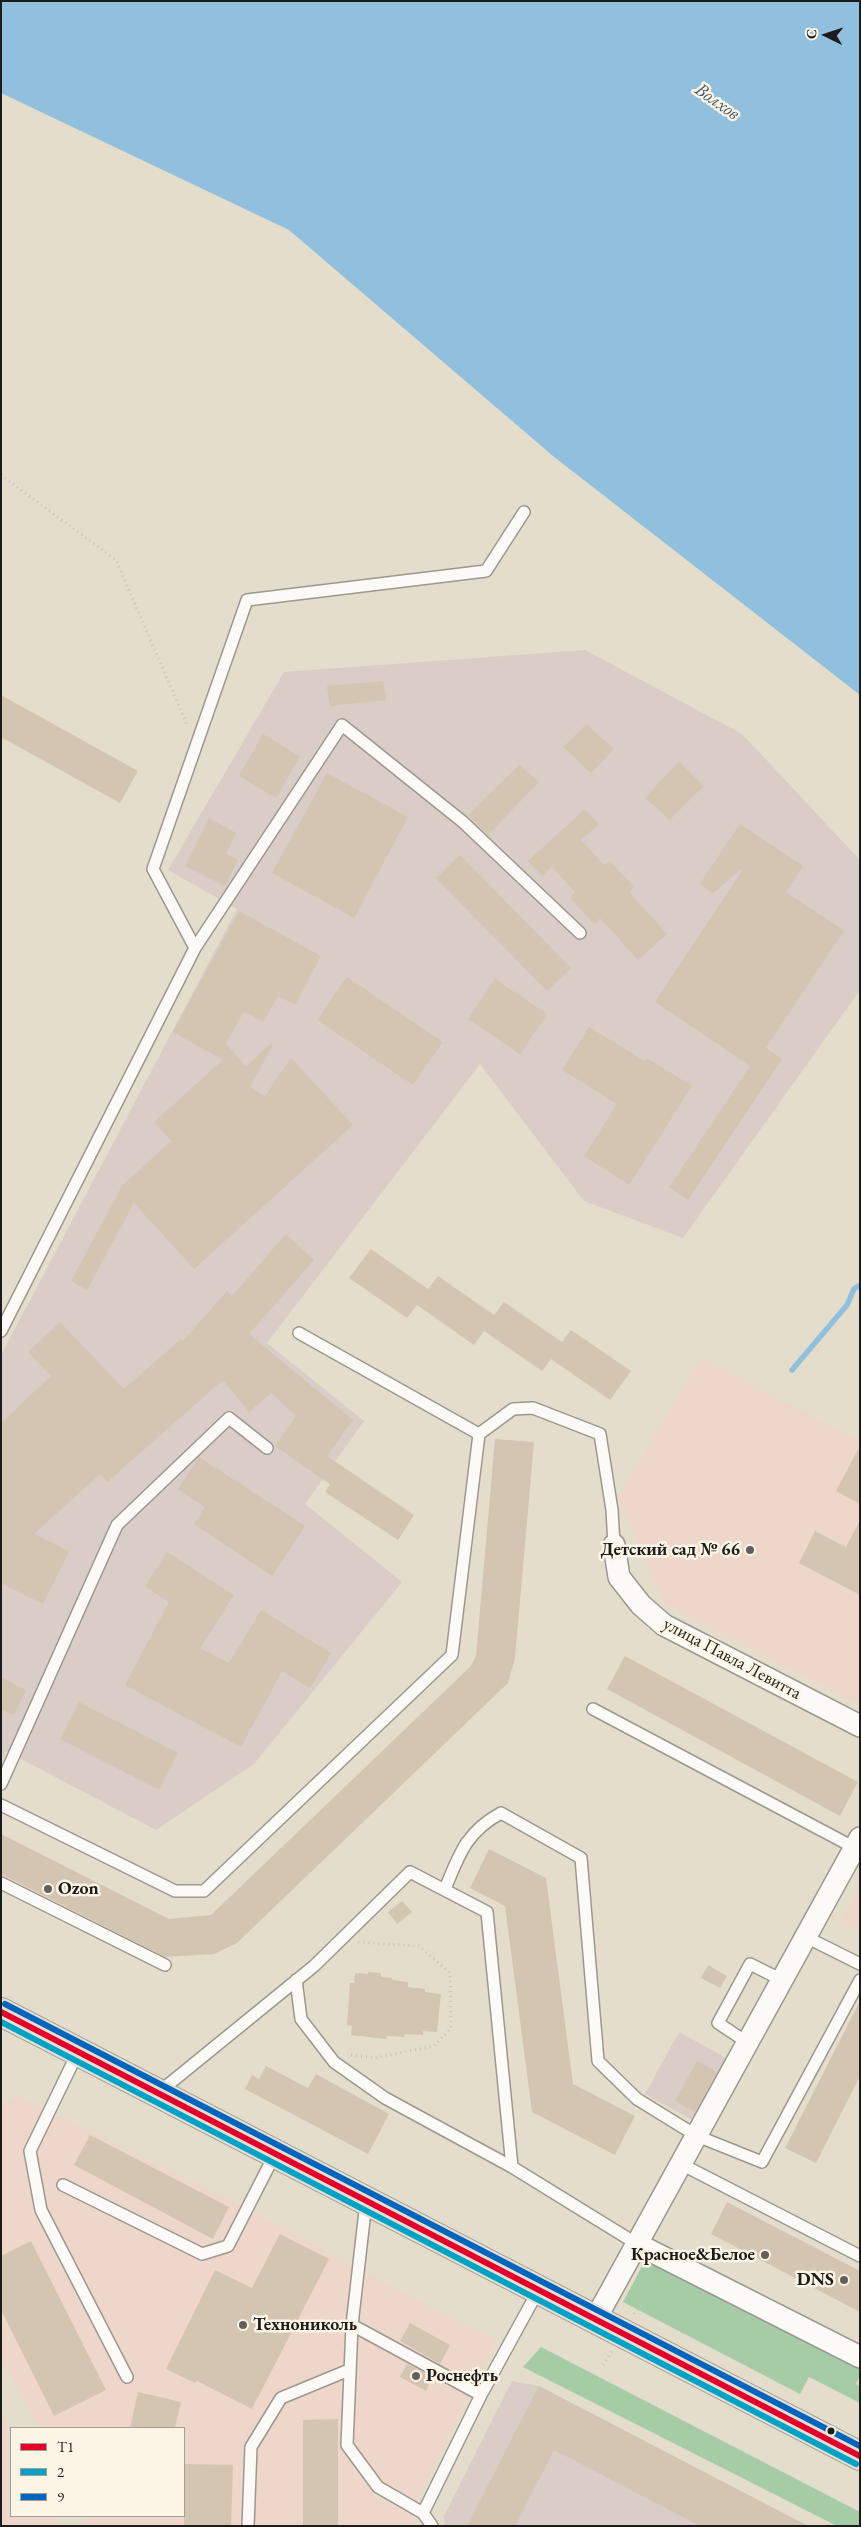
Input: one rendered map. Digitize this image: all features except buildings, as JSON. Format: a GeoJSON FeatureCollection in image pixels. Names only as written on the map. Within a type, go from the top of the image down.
{"type":"FeatureCollection","features":[{"type":"Feature","properties":{"kind":"main road"},"geometry":{"type":"LineString","coordinates":[[1,2012],[860,2456]]}},
{"type":"Feature","properties":{"kind":"street","name":"улица Павла Левитта"},"geometry":{"type":"LineString","coordinates":[[614,1545],[619,1577],[641,1606],[664,1626],[860,1726]]}},
{"type":"Feature","properties":{"kind":"street"},"geometry":{"type":"LineString","coordinates":[[595,2320],[857,1843]]}},
{"type":"Feature","properties":{"kind":"street"},"geometry":{"type":"LineString","coordinates":[[637,2244],[860,2357]]}},
{"type":"Feature","properties":{"kind":"lane"},"geometry":{"type":"LineString","coordinates":[[195,948],[153,870],[247,600],[486,572],[524,512]]}},
{"type":"Feature","properties":{"kind":"lane"},"geometry":{"type":"LineString","coordinates":[[1,1331],[195,948],[342,725],[463,822],[580,933]]}},
{"type":"Feature","properties":{"kind":"lane"},"geometry":{"type":"LineString","coordinates":[[299,1333],[478,1434]]}},
{"type":"Feature","properties":{"kind":"lane"},"geometry":{"type":"LineString","coordinates":[[1,1805],[175,1891],[204,1890],[452,1655],[478,1434],[513,1409],[533,1408],[600,1434],[612,1510],[614,1545]]}},
{"type":"Feature","properties":{"kind":"lane"},"geometry":{"type":"LineString","coordinates":[[1,1784],[117,1525],[229,1418],[267,1448]]}},
{"type":"Feature","properties":{"kind":"lane"},"geometry":{"type":"LineString","coordinates":[[593,1709],[857,1843]]}},
{"type":"Feature","properties":{"kind":"lane"},"geometry":{"type":"LineString","coordinates":[[444,1889],[465,1843],[483,1823],[501,1813],[581,1858],[598,2061],[637,2099],[697,2136],[762,2162],[860,1980]]}},
{"type":"Feature","properties":{"kind":"lane"},"geometry":{"type":"LineString","coordinates":[[158,2093],[296,1980],[340,1941],[410,1872],[487,1912],[512,2167]]}},
{"type":"Feature","properties":{"kind":"lane"},"geometry":{"type":"LineString","coordinates":[[1,1882],[164,1965]]}},
{"type":"Feature","properties":{"kind":"lane"},"geometry":{"type":"LineString","coordinates":[[806,1937],[860,1964]]}},
{"type":"Feature","properties":{"kind":"lane"},"geometry":{"type":"LineString","coordinates":[[748,2043],[718,2022],[750,1964],[782,1980]]}},
{"type":"Feature","properties":{"kind":"lane"},"geometry":{"type":"LineString","coordinates":[[296,1980],[301,2019],[334,2062],[385,2098],[512,2167],[637,2244]]}},
{"type":"Feature","properties":{"kind":"lane"},"geometry":{"type":"LineString","coordinates":[[78,2052],[30,2151],[41,2210],[127,2376]]}},
{"type":"Feature","properties":{"kind":"lane"},"geometry":{"type":"LineString","coordinates":[[63,2185],[202,2254],[228,2246],[276,2154]]}},
{"type":"Feature","properties":{"kind":"lane"},"geometry":{"type":"LineString","coordinates":[[681,2164],[860,2256]]}},
{"type":"Feature","properties":{"kind":"lane"},"geometry":{"type":"LineString","coordinates":[[366,2201],[352,2325],[347,2445],[378,2488],[423,2513],[432,2526]]}},
{"type":"Feature","properties":{"kind":"lane"},"geometry":{"type":"LineString","coordinates":[[423,2513],[481,2395],[538,2291]]}},
{"type":"Feature","properties":{"kind":"lane"},"geometry":{"type":"LineString","coordinates":[[352,2325],[481,2395]]}},
{"type":"Feature","properties":{"kind":"lane"},"geometry":{"type":"LineString","coordinates":[[248,2526],[251,2447],[281,2398],[349,2370]]}},
{"type":"Feature","properties":{"kind":"path"},"geometry":{"type":"LineString","coordinates":[[1,476],[116,560],[196,746]]}},
{"type":"Feature","properties":{"kind":"path"},"geometry":{"type":"LineString","coordinates":[[326,2051],[374,2058],[434,2046],[451,2028],[450,1973],[419,1946],[340,1941]]}},
{"type":"Feature","properties":{"kind":"shaded area"},"geometry":{"type":"Polygon","coordinates":[[[585,650],[742,734],[860,860],[860,990],[683,1238],[584,1201],[480,1064],[267,1343],[364,1421],[305,1504],[402,1582],[254,1764],[156,1830],[6,1751],[1,1760],[1,1355],[237,909],[168,870],[284,672],[585,650]]]}},
{"type":"Feature","properties":{"kind":"shaded area","name":"Детский сад № 66"},"geometry":{"type":"Polygon","coordinates":[[[701,1358],[860,1441],[860,1704],[664,1603],[618,1497],[701,1358]]]}},
{"type":"Feature","properties":{"kind":"shaded area"},"geometry":{"type":"Polygon","coordinates":[[[860,1885],[860,1931],[841,1921],[860,1885]]]}},
{"type":"Feature","properties":{"kind":"shaded area"},"geometry":{"type":"Polygon","coordinates":[[[679,2032],[728,2059],[694,2121],[645,2094],[679,2032]]]}},
{"type":"Feature","properties":{"kind":"shaded area"},"geometry":{"type":"Polygon","coordinates":[[[18,2096],[242,2207],[495,2341],[415,2505],[417,2526],[89,2526],[84,2517],[185,2517],[185,2427],[37,2427],[1,2357],[1,2106],[18,2096]]]}},
{"type":"Feature","properties":{"kind":"shaded area"},"geometry":{"type":"Polygon","coordinates":[[[512,2381],[539,2386],[808,2526],[445,2526],[444,2516],[512,2381]]]}},
{"type":"Feature","properties":{"kind":"shaded area"},"geometry":{"type":"Polygon","coordinates":[[[1,2409],[10,2427],[10,2517],[54,2517],[59,2526],[1,2526],[1,2409]]]}},
{"type":"Feature","properties":{"kind":"green space"},"geometry":{"type":"Polygon","coordinates":[[[648,2255],[860,2362],[860,2375],[856,2384],[860,2386],[860,2403],[809,2377],[800,2394],[623,2302],[648,2255]]]}},
{"type":"Feature","properties":{"kind":"green space"},"geometry":{"type":"Polygon","coordinates":[[[541,2347],[860,2512],[860,2526],[837,2526],[523,2367],[541,2347]]]}},
{"type":"Feature","properties":{"kind":"water","name":"Волхов"},"geometry":{"type":"Polygon","coordinates":[[[1,1],[860,1],[860,695],[553,456],[289,230],[1,93],[1,1]]]}},
{"type":"Feature","properties":{"kind":"waterway"},"geometry":{"type":"LineString","coordinates":[[792,1370],[847,1305],[854,1289],[860,1285]]}},
{"type":"Feature","properties":{"kind":"transit line","name":"9"},"geometry":{"type":"LineString","coordinates":[[5,2004],[860,2446]]}},
{"type":"Feature","properties":{"kind":"transit line","name":"Т1"},"geometry":{"type":"LineString","coordinates":[[1,2012],[860,2456]]}},
{"type":"Feature","properties":{"kind":"transit line","name":"2"},"geometry":{"type":"LineString","coordinates":[[1,2022],[856,2464]]}},
{"type":"Feature","properties":{"kind":"place","name":"Детский сад № 66"},"geometry":{"type":"Point","coordinates":[750,1550]}},
{"type":"Feature","properties":{"kind":"place","name":"Ozon"},"geometry":{"type":"Point","coordinates":[48,1889]}},
{"type":"Feature","properties":{"kind":"place","name":"Красное&Белое"},"geometry":{"type":"Point","coordinates":[765,2255]}},
{"type":"Feature","properties":{"kind":"place","name":"DNS"},"geometry":{"type":"Point","coordinates":[844,2280]}},
{"type":"Feature","properties":{"kind":"place","name":"Технониколь"},"geometry":{"type":"Point","coordinates":[243,2325]}},
{"type":"Feature","properties":{"kind":"place","name":"Роснефть"},"geometry":{"type":"Point","coordinates":[416,2376]}}]}
